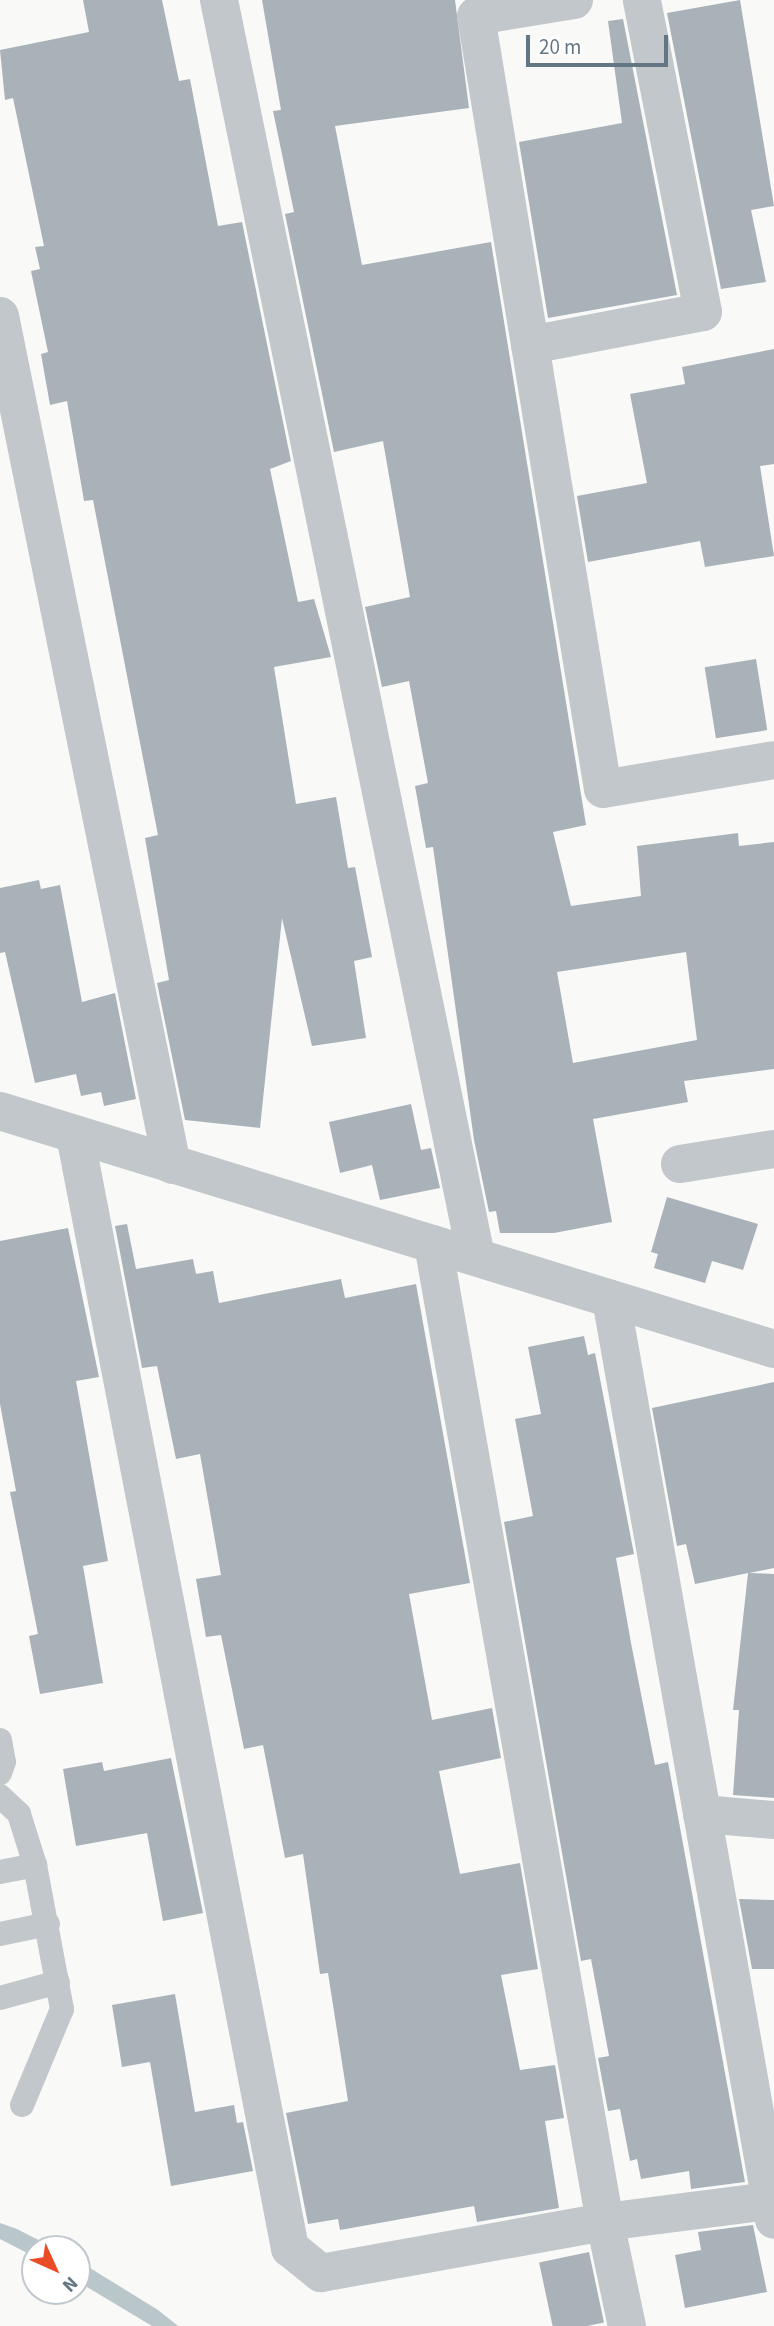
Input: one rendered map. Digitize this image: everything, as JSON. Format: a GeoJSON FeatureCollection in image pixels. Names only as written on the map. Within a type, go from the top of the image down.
{"type":"FeatureCollection","features":[{"type":"Feature","properties":{"kind":"street"},"geometry":{"type":"LineString","coordinates":[[219,0],[476,1257]]}},
{"type":"Feature","properties":{"kind":"street"},"geometry":{"type":"LineString","coordinates":[[574,0],[476,16],[603,789],[774,760]]}},
{"type":"Feature","properties":{"kind":"street"},"geometry":{"type":"LineString","coordinates":[[530,345],[703,312],[642,0]]}},
{"type":"Feature","properties":{"kind":"street"},"geometry":{"type":"LineString","coordinates":[[0,316],[172,1165]]}},
{"type":"Feature","properties":{"kind":"street"},"geometry":{"type":"LineString","coordinates":[[0,1111],[774,1349]]}},
{"type":"Feature","properties":{"kind":"street"},"geometry":{"type":"LineString","coordinates":[[75,1135],[290,2248],[321,2273],[605,2222],[772,2210],[611,1299]]}},
{"type":"Feature","properties":{"kind":"street"},"geometry":{"type":"LineString","coordinates":[[680,1164],[774,1149]]}},
{"type":"Feature","properties":{"kind":"street"},"geometry":{"type":"LineString","coordinates":[[433,1244],[605,2222],[627,2326]]}},
{"type":"Feature","properties":{"kind":"street"},"geometry":{"type":"LineString","coordinates":[[702,1814],[774,1820]]}},
{"type":"Feature","properties":{"kind":"lane"},"geometry":{"type":"LineString","coordinates":[[0,1740],[0,1773]]}},
{"type":"Feature","properties":{"kind":"lane"},"geometry":{"type":"LineString","coordinates":[[0,1796],[19,1814],[34,1865],[48,1924],[62,2009],[22,2105]]}},
{"type":"Feature","properties":{"kind":"lane"},"geometry":{"type":"LineString","coordinates":[[0,1872],[34,1865]]}},
{"type":"Feature","properties":{"kind":"lane"},"geometry":{"type":"LineString","coordinates":[[0,1934],[48,1924]]}},
{"type":"Feature","properties":{"kind":"lane"},"geometry":{"type":"LineString","coordinates":[[0,1998],[58,1982]]}},
{"type":"Feature","properties":{"kind":"shaded area"},"geometry":{"type":"Polygon","coordinates":[[[0,2223],[29,2235],[21,2235],[21,2250],[0,2239],[0,2223]]]}},
{"type":"Feature","properties":{"kind":"shaded area"},"geometry":{"type":"Polygon","coordinates":[[[91,2269],[158,2310],[178,2326],[152,2326],[91,2289],[91,2269]]]}},
{"type":"Feature","properties":{"kind":"building"},"geometry":{"type":"Polygon","coordinates":[[[83,0],[162,0],[179,81],[190,79],[218,226],[242,222],[291,461],[270,469],[298,602],[314,599],[331,657],[274,667],[296,804],[336,797],[348,868],[355,867],[372,957],[354,961],[366,1038],[312,1046],[282,918],[260,1128],[185,1120],[157,983],[169,980],[145,838],[158,835],[93,500],[84,501],[67,401],[50,405],[41,354],[48,352],[31,271],[40,269],[35,247],[44,246],[13,98],[5,100],[0,50],[89,32],[83,0]]]}},
{"type":"Feature","properties":{"kind":"building"},"geometry":{"type":"Polygon","coordinates":[[[262,0],[455,0],[469,108],[335,126],[362,265],[491,242],[586,825],[553,832],[571,906],[641,896],[637,846],[738,833],[739,846],[774,842],[774,1069],[684,1081],[688,1102],[593,1119],[612,1222],[554,1233],[500,1233],[496,1211],[489,1212],[474,1140],[433,847],[426,848],[415,786],[428,783],[409,681],[382,687],[365,607],[410,597],[383,441],[334,452],[285,214],[294,212],[273,111],[281,110],[262,0]],[[686,952],[557,972],[573,1063],[697,1040],[686,952]]]}},
{"type":"Feature","properties":{"kind":"building"},"geometry":{"type":"Polygon","coordinates":[[[740,0],[774,206],[751,210],[766,282],[721,289],[667,13],[740,0]]]}},
{"type":"Feature","properties":{"kind":"building"},"geometry":{"type":"Polygon","coordinates":[[[623,19],[677,295],[548,318],[519,142],[622,123],[608,21],[623,19]]]}},
{"type":"Feature","properties":{"kind":"building"},"geometry":{"type":"Polygon","coordinates":[[[774,349],[774,464],[760,466],[774,556],[705,567],[700,541],[588,562],[577,496],[647,483],[630,394],[685,384],[682,367],[774,349]]]}},
{"type":"Feature","properties":{"kind":"building"},"geometry":{"type":"Polygon","coordinates":[[[756,659],[767,730],[716,738],[705,667],[756,659]]]}},
{"type":"Feature","properties":{"kind":"building"},"geometry":{"type":"Polygon","coordinates":[[[39,880],[41,889],[60,885],[82,1002],[115,993],[136,1099],[104,1106],[101,1092],[81,1096],[76,1074],[35,1083],[5,952],[0,953],[0,888],[39,880]]]}},
{"type":"Feature","properties":{"kind":"building"},"geometry":{"type":"Polygon","coordinates":[[[411,1104],[421,1150],[431,1148],[440,1188],[380,1200],[372,1165],[340,1173],[329,1122],[411,1104]]]}},
{"type":"Feature","properties":{"kind":"building"},"geometry":{"type":"Polygon","coordinates":[[[667,1197],[758,1224],[743,1270],[712,1261],[705,1283],[654,1268],[658,1254],[651,1252],[667,1197]]]}},
{"type":"Feature","properties":{"kind":"building"},"geometry":{"type":"Polygon","coordinates":[[[127,1224],[136,1269],[193,1259],[196,1274],[213,1271],[219,1303],[341,1279],[345,1298],[416,1284],[470,1583],[409,1594],[432,1720],[492,1708],[501,1758],[439,1771],[460,1874],[520,1863],[538,1969],[501,1975],[520,2070],[555,2065],[564,2118],[545,2121],[559,2208],[477,2222],[474,2206],[340,2230],[338,2219],[308,2224],[286,2113],[348,2101],[328,1973],[320,1974],[303,1854],[285,1858],[263,1745],[244,1749],[221,1635],[206,1637],[196,1579],[221,1575],[200,1454],[176,1459],[157,1366],[142,1368],[115,1226],[127,1224]]]}},
{"type":"Feature","properties":{"kind":"building"},"geometry":{"type":"Polygon","coordinates":[[[68,1228],[99,1377],[76,1381],[108,1561],[83,1566],[103,1683],[40,1694],[29,1636],[38,1634],[10,1492],[16,1491],[0,1404],[0,1241],[68,1228]]]}},
{"type":"Feature","properties":{"kind":"building"},"geometry":{"type":"Polygon","coordinates":[[[584,1336],[588,1355],[595,1353],[634,1554],[616,1558],[631,1643],[655,1765],[668,1762],[745,2182],[691,2189],[689,2171],[641,2179],[637,2159],[630,2161],[620,2109],[608,2111],[598,2058],[609,2056],[591,1959],[581,1961],[504,1522],[533,1516],[515,1419],[541,1414],[528,1347],[584,1336]]]}},
{"type":"Feature","properties":{"kind":"building"},"geometry":{"type":"Polygon","coordinates":[[[774,1382],[774,1568],[749,1573],[774,1574],[774,1798],[733,1795],[739,1710],[733,1710],[748,1573],[695,1584],[686,1544],[677,1546],[652,1408],[774,1382]]]}},
{"type":"Feature","properties":{"kind":"building"},"geometry":{"type":"Polygon","coordinates":[[[171,1758],[203,1913],[163,1921],[147,1833],[76,1846],[63,1769],[102,1762],[104,1771],[171,1758]]]}},
{"type":"Feature","properties":{"kind":"building"},"geometry":{"type":"Polygon","coordinates":[[[739,1899],[774,1900],[774,1969],[752,1969],[739,1899]]]}},
{"type":"Feature","properties":{"kind":"building"},"geometry":{"type":"Polygon","coordinates":[[[175,1994],[195,2112],[234,2105],[237,2123],[243,2122],[253,2171],[171,2186],[150,2062],[122,2067],[112,2005],[175,1994]]]}},
{"type":"Feature","properties":{"kind":"building"},"geometry":{"type":"Polygon","coordinates":[[[753,2225],[767,2292],[685,2308],[675,2255],[701,2250],[698,2232],[753,2225]]]}},
{"type":"Feature","properties":{"kind":"building"},"geometry":{"type":"Polygon","coordinates":[[[589,2252],[604,2322],[587,2326],[553,2326],[539,2263],[589,2252]]]}}]}
